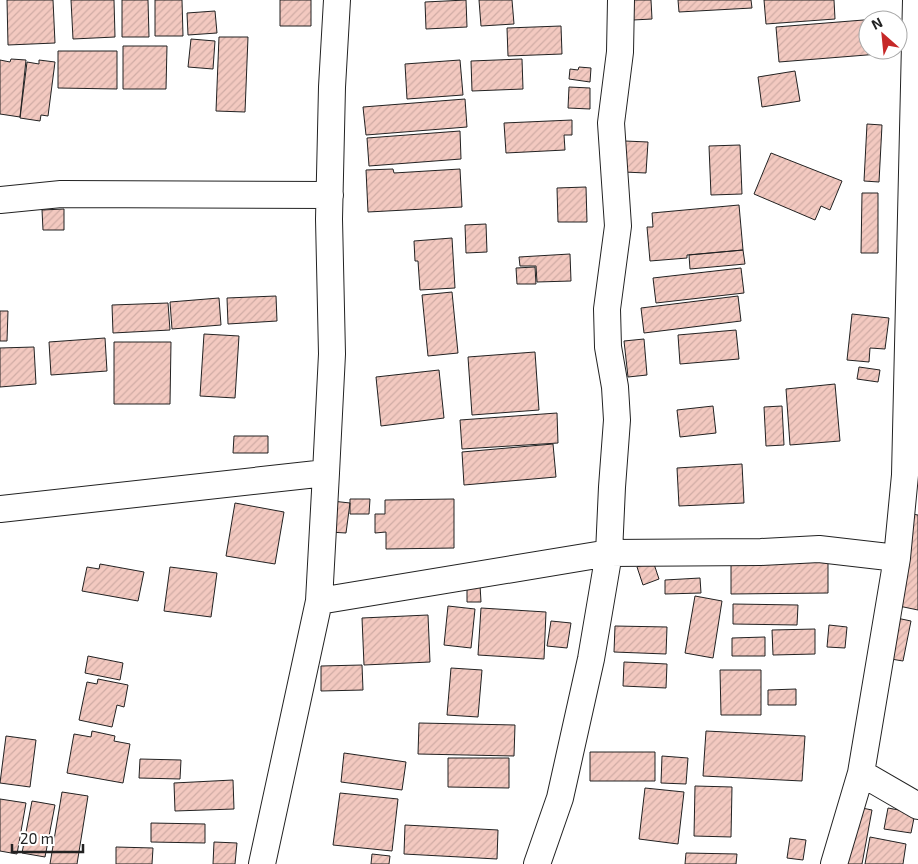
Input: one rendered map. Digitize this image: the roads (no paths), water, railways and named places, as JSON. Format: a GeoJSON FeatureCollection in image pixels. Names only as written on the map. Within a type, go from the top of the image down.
{"type":"FeatureCollection","features":[{"type":"Feature","properties":{"kind":"street"},"geometry":{"type":"LineString","coordinates":[[262,864],[319,601],[332,354],[329,219],[332,88],[337,0]]}},
{"type":"Feature","properties":{"kind":"street"},"geometry":{"type":"LineString","coordinates":[[537,864],[560,798],[591,659],[609,553],[617,420],[615,387],[608,347],[607,309],[618,226],[611,123],[620,52],[621,0]]}},
{"type":"Feature","properties":{"kind":"street"},"geometry":{"type":"LineString","coordinates":[[834,864],[861,773],[911,476],[916,0]]}},
{"type":"Feature","properties":{"kind":"street"},"geometry":{"type":"LineString","coordinates":[[0,200],[61,194],[330,195]]}},
{"type":"Feature","properties":{"kind":"street"},"geometry":{"type":"LineString","coordinates":[[0,509],[326,473]]}},
{"type":"Feature","properties":{"kind":"street"},"geometry":{"type":"LineString","coordinates":[[319,601],[609,553],[761,552],[819,549],[897,558]]}},
{"type":"Feature","properties":{"kind":"street"},"geometry":{"type":"LineString","coordinates":[[861,773],[918,806]]}}]}
